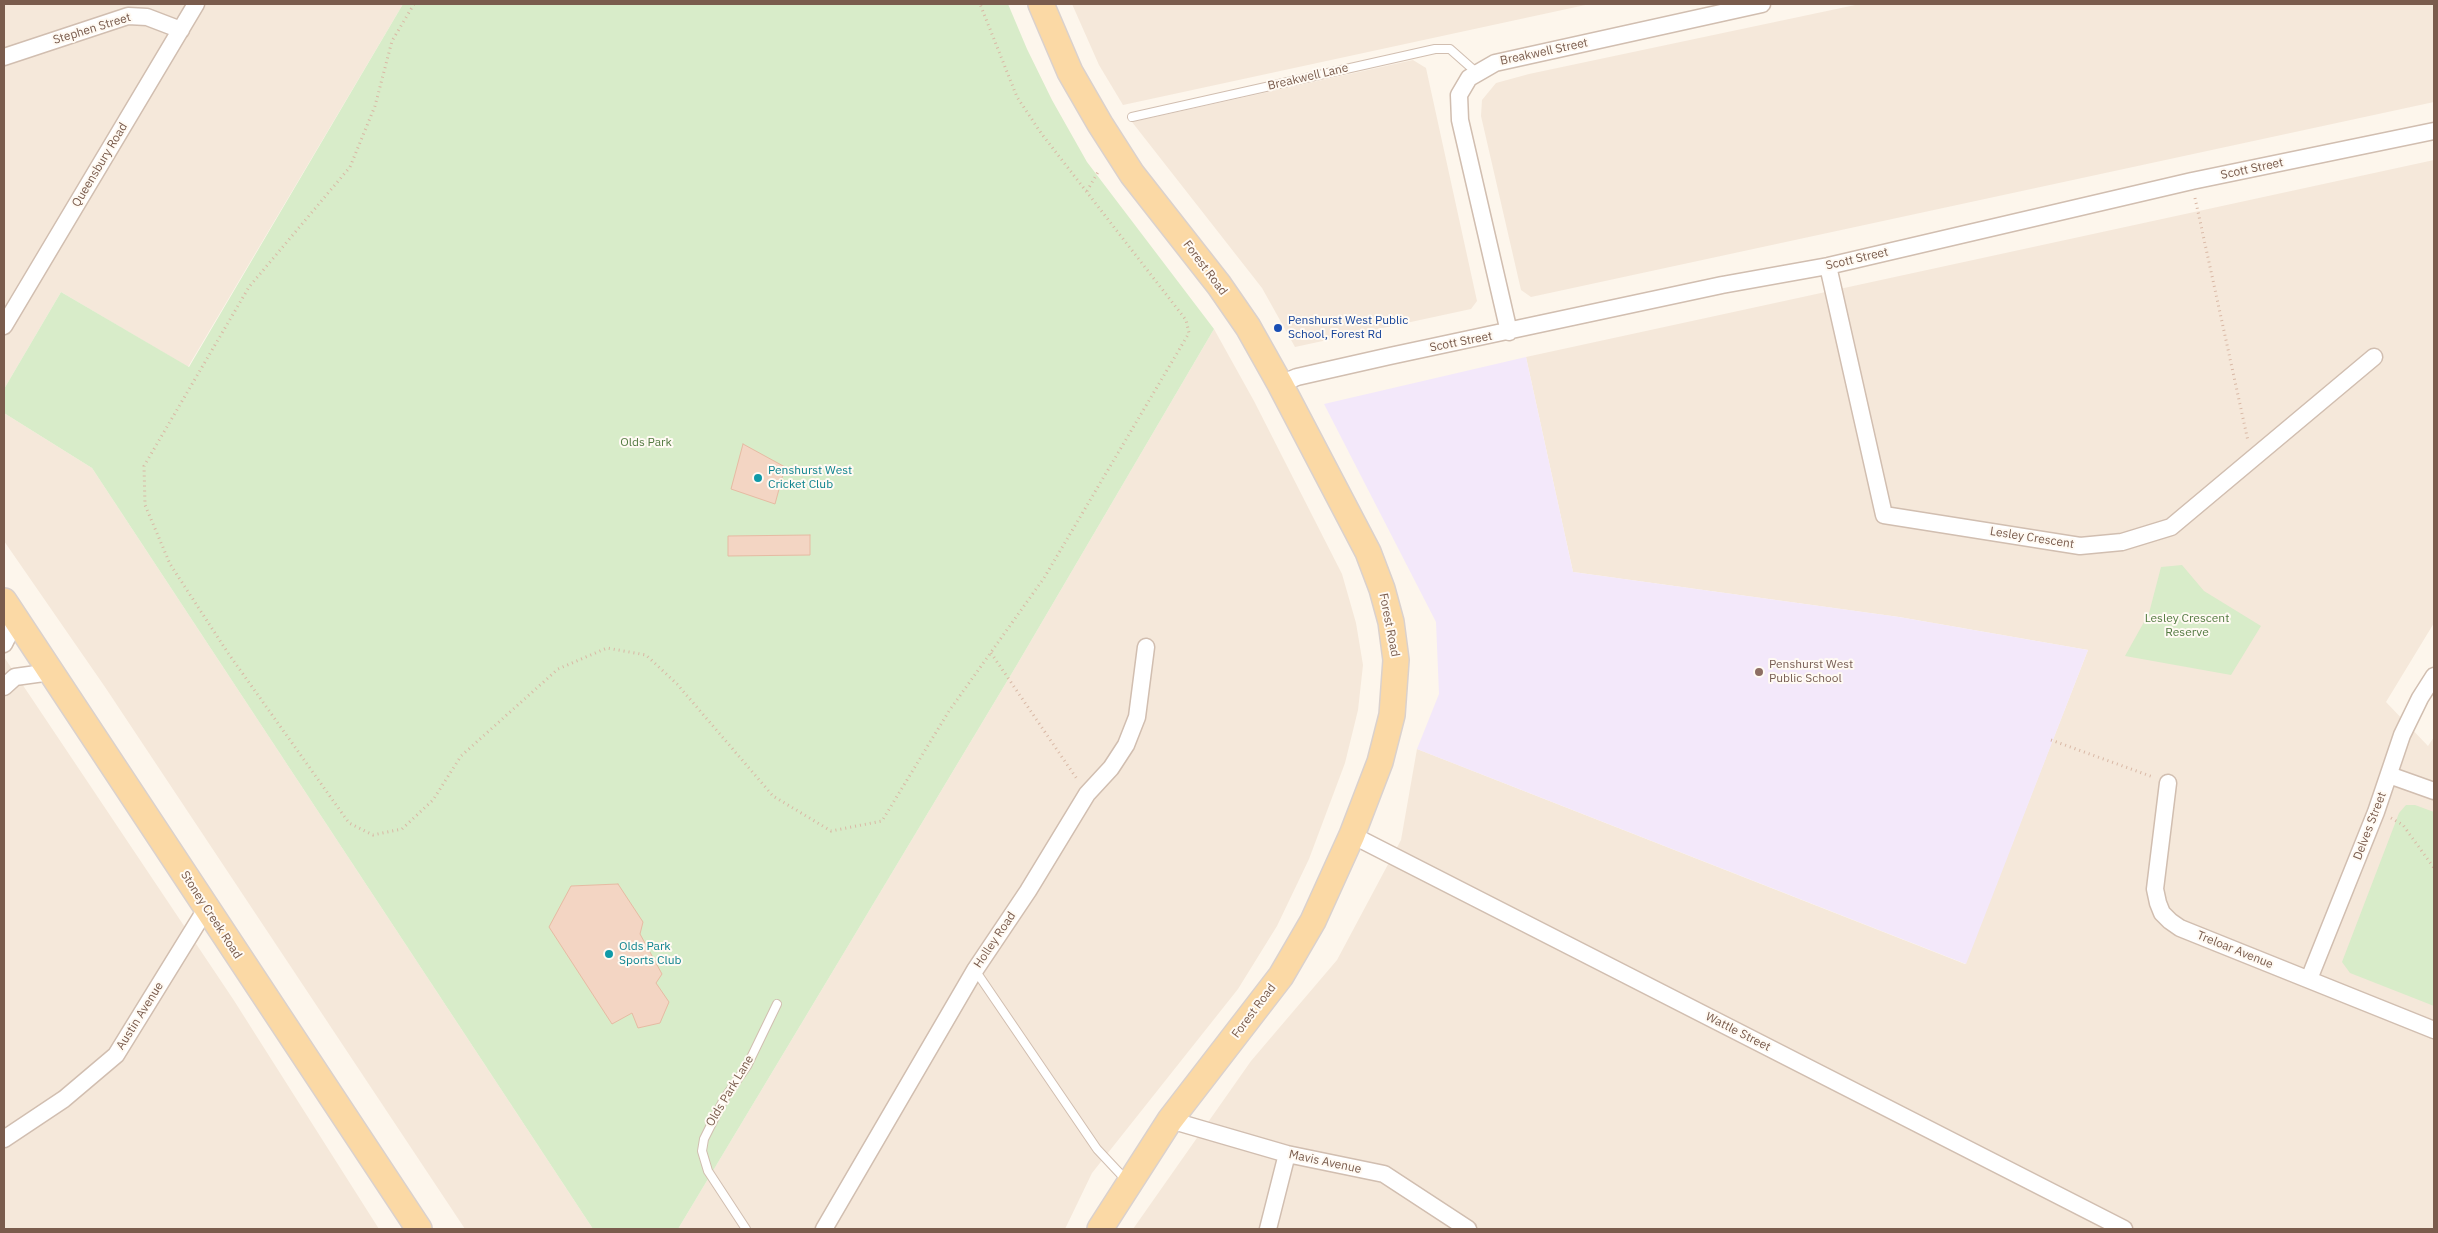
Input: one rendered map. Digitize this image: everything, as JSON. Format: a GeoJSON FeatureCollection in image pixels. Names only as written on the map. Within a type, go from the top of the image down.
{"type":"FeatureCollection","features":[{"type":"Feature","properties":{"kind":"main road","name":"Forest Road"},"geometry":{"type":"LineString","coordinates":[[1041,4],[1070,72],[1100,124],[1132,174],[1234,306],[1280,384],[1368,552],[1382,589],[1391,622],[1396,660],[1392,715],[1380,762],[1352,836],[1297,952],[1263,1000],[1170,1120],[1100,1229]]}},
{"type":"Feature","properties":{"kind":"main road","name":"Stoney Creek Road"},"geometry":{"type":"LineString","coordinates":[[10,610],[419,1229]]}},
{"type":"Feature","properties":{"kind":"street","name":"Queensbury Road"},"geometry":{"type":"LineString","coordinates":[[4,326],[196,4]]}},
{"type":"Feature","properties":{"kind":"street","name":"Breakwell Street"},"geometry":{"type":"LineString","coordinates":[[1509,332],[1460,120],[1459,95],[1463,86],[1476,72],[1495,63],[1762,4]]}},
{"type":"Feature","properties":{"kind":"street","name":"Stephen Street"},"geometry":{"type":"LineString","coordinates":[[4,57],[128,16],[147,17],[180,30]]}},
{"type":"Feature","properties":{"kind":"street","name":"Scott Street"},"geometry":{"type":"LineString","coordinates":[[1280,384],[1297,378],[1390,356],[1722,285],[1828,266],[2192,182],[2434,132]]}},
{"type":"Feature","properties":{"kind":"street","name":"Lesley Crescent"},"geometry":{"type":"LineString","coordinates":[[1828,266],[1884,515],[2080,546],[2122,542],[2171,527],[2374,357]]}},
{"type":"Feature","properties":{"kind":"street"},"geometry":{"type":"LineString","coordinates":[[4,644],[10,610]]}},
{"type":"Feature","properties":{"kind":"street","name":"Holley Road"},"geometry":{"type":"LineString","coordinates":[[824,1229],[974,970],[1028,891],[1087,794],[1111,768],[1126,745],[1137,717],[1146,647]]}},
{"type":"Feature","properties":{"kind":"street"},"geometry":{"type":"LineString","coordinates":[[4,687],[15,677],[50,672]]}},
{"type":"Feature","properties":{"kind":"street","name":"Delves Street"},"geometry":{"type":"LineString","coordinates":[[2309,979],[2376,812],[2411,716],[2434,676]]}},
{"type":"Feature","properties":{"kind":"street"},"geometry":{"type":"LineString","coordinates":[[2389,775],[2434,792]]}},
{"type":"Feature","properties":{"kind":"street","name":"Treloar Avenue"},"geometry":{"type":"LineString","coordinates":[[2168,783],[2155,889],[2162,913],[2180,928],[2434,1030]]}},
{"type":"Feature","properties":{"kind":"street","name":"Wattle Street"},"geometry":{"type":"LineString","coordinates":[[1352,836],[2124,1229]]}},
{"type":"Feature","properties":{"kind":"street","name":"Austin Avenue"},"geometry":{"type":"LineString","coordinates":[[4,1139],[64,1099],[116,1055],[206,909]]}},
{"type":"Feature","properties":{"kind":"street","name":"Mavis Avenue"},"geometry":{"type":"LineString","coordinates":[[1170,1120],[1287,1154],[1384,1174],[1468,1229]]}},
{"type":"Feature","properties":{"kind":"street"},"geometry":{"type":"LineString","coordinates":[[1268,1229],[1287,1154]]}},
{"type":"Feature","properties":{"kind":"lane","name":"Breakwell Lane"},"geometry":{"type":"LineString","coordinates":[[1132,117],[1435,49],[1450,49],[1476,72]]}},
{"type":"Feature","properties":{"kind":"lane"},"geometry":{"type":"LineString","coordinates":[[974,970],[1098,1149],[1129,1182]]}},
{"type":"Feature","properties":{"kind":"lane","name":"Olds Park Lane"},"geometry":{"type":"LineString","coordinates":[[746,1229],[708,1171],[702,1151],[704,1139],[720,1106],[747,1066],[777,1004]]}},
{"type":"Feature","properties":{"kind":"path"},"geometry":{"type":"LineString","coordinates":[[414,4],[392,41],[376,106],[350,167],[249,286],[144,466],[145,505],[170,564],[228,653],[349,823],[374,835],[402,829],[433,800],[461,756],[503,716],[558,669],[607,648],[646,655],[677,684],[772,796],[831,831],[882,821],[949,711],[1044,578],[1189,333],[1186,320],[1041,133],[1017,97],[980,4]]}},
{"type":"Feature","properties":{"kind":"path"},"geometry":{"type":"LineString","coordinates":[[1087,192],[1098,172]]}},
{"type":"Feature","properties":{"kind":"path"},"geometry":{"type":"LineString","coordinates":[[2192,182],[2253,458]]}},
{"type":"Feature","properties":{"kind":"path"},"geometry":{"type":"LineString","coordinates":[[991,653],[1023,696],[1087,794]]}},
{"type":"Feature","properties":{"kind":"path"},"geometry":{"type":"LineString","coordinates":[[2051,740],[2168,783]]}},
{"type":"Feature","properties":{"kind":"path"},"geometry":{"type":"LineString","coordinates":[[2376,812],[2403,824],[2434,868]]}},
{"type":"Feature","properties":{"kind":"shaded area"},"geometry":{"type":"Polygon","coordinates":[[[4,4],[403,4],[188,367],[61,292],[4,389],[4,4]]]}},
{"type":"Feature","properties":{"kind":"shaded area"},"geometry":{"type":"Polygon","coordinates":[[[1072,4],[1590,4],[1123,105],[1099,65],[1072,4]]]}},
{"type":"Feature","properties":{"kind":"shaded area"},"geometry":{"type":"Polygon","coordinates":[[[1860,4],[2434,4],[2434,102],[1531,297],[1521,290],[1481,116],[1482,100],[1496,83],[1529,74],[1860,4]]]}},
{"type":"Feature","properties":{"kind":"shaded area"},"geometry":{"type":"Polygon","coordinates":[[[1413,60],[1426,68],[1477,301],[1471,309],[1295,347],[1262,288],[1132,122],[1413,60]]]}},
{"type":"Feature","properties":{"kind":"shaded area"},"geometry":{"type":"Polygon","coordinates":[[[2434,160],[2434,623],[2386,702],[2428,746],[2434,737],[2434,1229],[1133,1229],[1251,1061],[1337,960],[1401,840],[1417,749],[1965,964],[2088,650],[1899,617],[1573,572],[1526,357],[2434,160]]]}},
{"type":"Feature","properties":{"kind":"shaded area"},"geometry":{"type":"Polygon","coordinates":[[[1214,329],[1254,401],[1342,574],[1356,623],[1363,665],[1358,710],[1345,763],[1309,859],[1277,926],[1238,989],[1092,1173],[1065,1229],[678,1229],[1018,663],[1214,329]]]}},
{"type":"Feature","properties":{"kind":"shaded area","name":"Penshurst West Public School"},"geometry":{"type":"Polygon","coordinates":[[[1526,357],[1573,572],[1899,617],[2088,650],[1966,964],[1417,749],[1439,694],[1436,622],[1324,404],[1526,357]]]}},
{"type":"Feature","properties":{"kind":"shaded area"},"geometry":{"type":"Polygon","coordinates":[[[4,413],[92,468],[593,1229],[465,1229],[105,687],[4,541],[4,413]]]}},
{"type":"Feature","properties":{"kind":"shaded area"},"geometry":{"type":"Polygon","coordinates":[[[4,657],[233,999],[379,1229],[4,1229],[4,657]]]}},
{"type":"Feature","properties":{"kind":"green space","name":"Olds Park"},"geometry":{"type":"Polygon","coordinates":[[[403,4],[1008,4],[1052,100],[1087,162],[1214,329],[1018,663],[678,1229],[593,1229],[92,468],[4,413],[4,389],[61,292],[189,367],[403,4]]]}},
{"type":"Feature","properties":{"kind":"green space","name":"Lesley Crescent Reserve"},"geometry":{"type":"Polygon","coordinates":[[[2182,565],[2204,591],[2261,626],[2231,675],[2125,656],[2149,613],[2161,567],[2182,565]]]}},
{"type":"Feature","properties":{"kind":"green space"},"geometry":{"type":"Polygon","coordinates":[[[2406,805],[2415,805],[2434,812],[2434,1006],[2350,973],[2342,962],[2399,813],[2406,805]]]}},
{"type":"Feature","properties":{"kind":"building","name":"Penshurst West Cricket Club"},"geometry":{"type":"Polygon","coordinates":[[[743,444],[785,467],[775,504],[731,489],[743,444]]]}},
{"type":"Feature","properties":{"kind":"building"},"geometry":{"type":"Polygon","coordinates":[[[810,535],[810,555],[728,556],[728,536],[810,535]]]}},
{"type":"Feature","properties":{"kind":"building","name":"Olds Park Sports Club"},"geometry":{"type":"Polygon","coordinates":[[[618,884],[643,922],[640,934],[662,974],[656,983],[669,1002],[660,1023],[638,1028],[632,1013],[612,1024],[549,927],[571,886],[618,884]]]}},
{"type":"Feature","properties":{"kind":"place","name":"Penshurst West Public School, Forest Rd"},"geometry":{"type":"Point","coordinates":[1278,328]}},
{"type":"Feature","properties":{"kind":"place","name":"Penshurst West Cricket Club"},"geometry":{"type":"Point","coordinates":[758,478]}},
{"type":"Feature","properties":{"kind":"place","name":"Penshurst West Public School"},"geometry":{"type":"Point","coordinates":[1759,672]}},
{"type":"Feature","properties":{"kind":"place","name":"Olds Park Sports Club"},"geometry":{"type":"Point","coordinates":[609,954]}}]}
